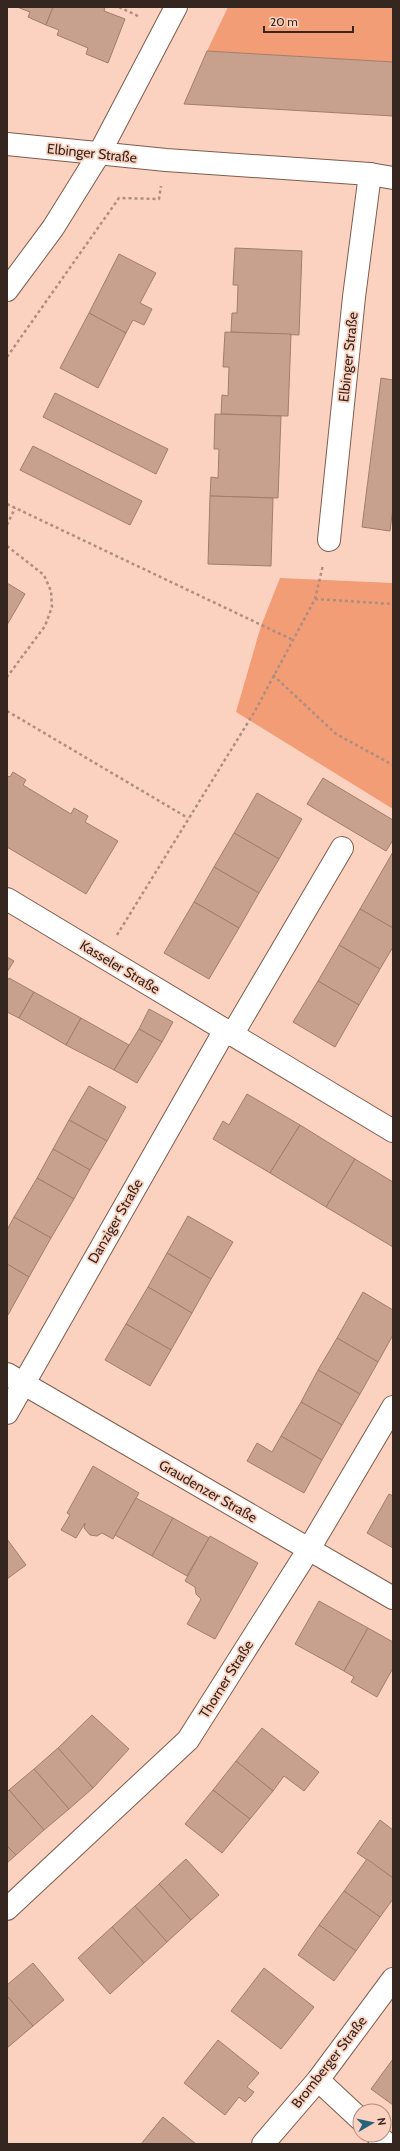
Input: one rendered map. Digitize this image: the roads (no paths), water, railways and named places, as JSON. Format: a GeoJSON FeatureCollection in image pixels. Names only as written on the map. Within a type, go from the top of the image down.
{"type":"FeatureCollection","features":[{"type":"Feature","properties":{"kind":"street"},"geometry":{"type":"LineString","coordinates":[[7,290],[53,228],[100,154],[176,7]]}},
{"type":"Feature","properties":{"kind":"street","name":"Elbinger Straße"},"geometry":{"type":"LineString","coordinates":[[7,144],[166,160],[370,174],[393,178]]}},
{"type":"Feature","properties":{"kind":"street","name":"Elbinger Straße"},"geometry":{"type":"LineString","coordinates":[[329,540],[354,296],[370,174]]}},
{"type":"Feature","properties":{"kind":"street"},"geometry":{"type":"LineString","coordinates":[[229,1033],[342,848]]}},
{"type":"Feature","properties":{"kind":"street","name":"Kasseler Straße"},"geometry":{"type":"LineString","coordinates":[[7,899],[393,1131]]}},
{"type":"Feature","properties":{"kind":"street","name":"Danziger Straße"},"geometry":{"type":"LineString","coordinates":[[7,1413],[15,1379],[229,1033]]}},
{"type":"Feature","properties":{"kind":"street","name":"Graudenzer Straße"},"geometry":{"type":"LineString","coordinates":[[15,1379],[393,1598]]}},
{"type":"Feature","properties":{"kind":"street","name":"Thorner Straße"},"geometry":{"type":"LineString","coordinates":[[7,1909],[188,1740],[309,1549],[393,1407]]}},
{"type":"Feature","properties":{"kind":"street","name":"Bromberger Straße"},"geometry":{"type":"LineString","coordinates":[[263,2144],[318,2080],[393,1979]]}},
{"type":"Feature","properties":{"kind":"street"},"geometry":{"type":"LineString","coordinates":[[318,2080],[352,2112]]}}]}
